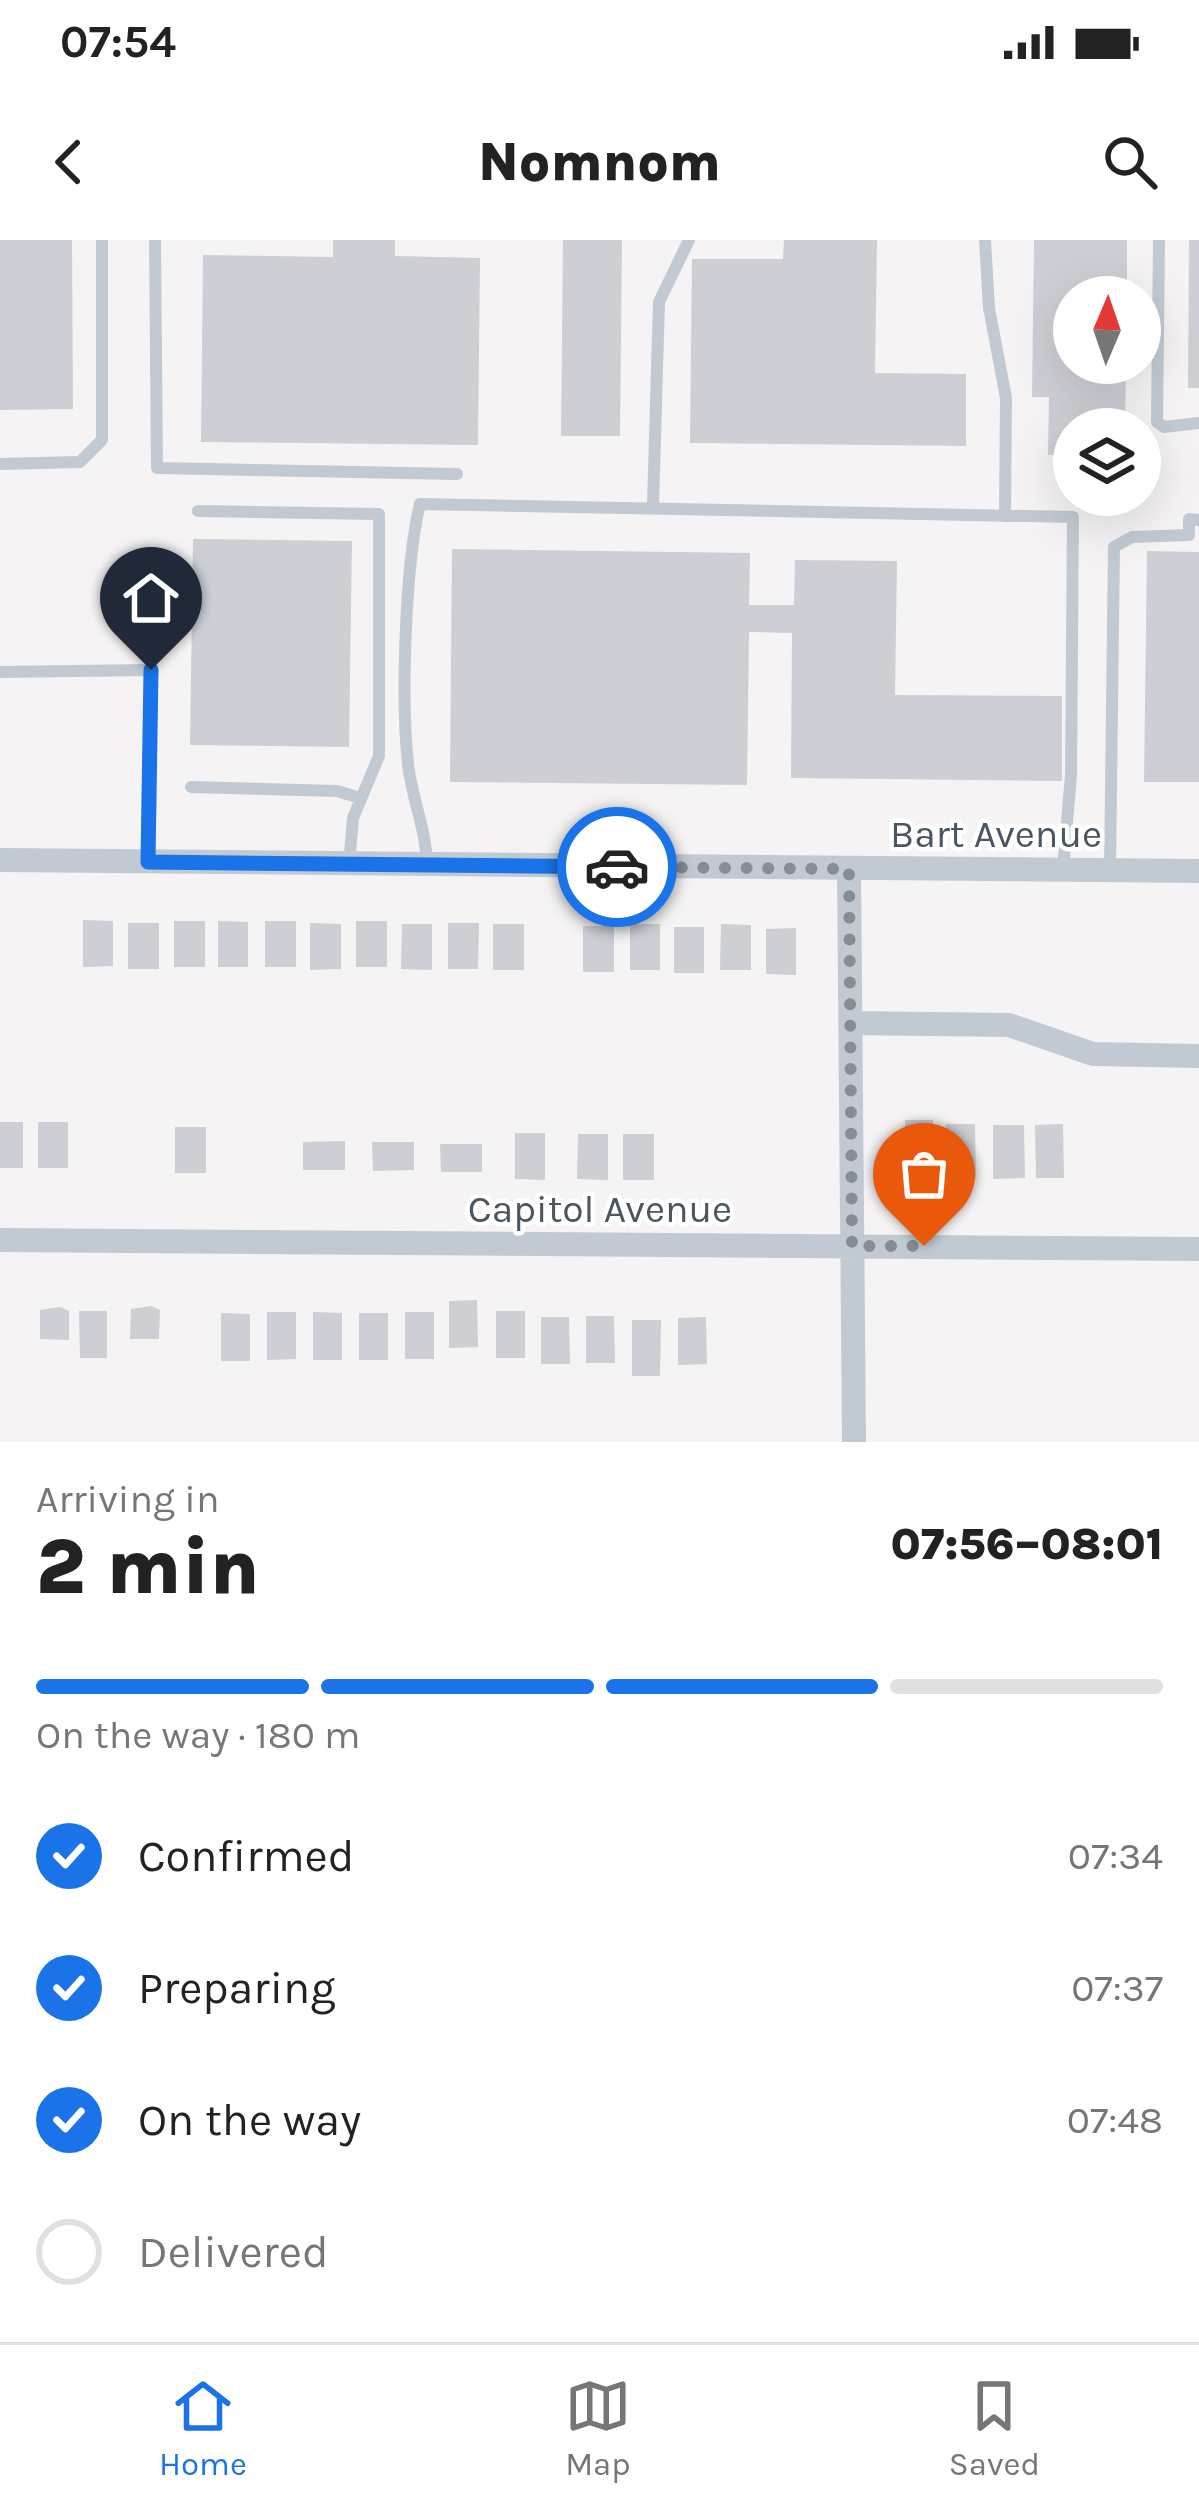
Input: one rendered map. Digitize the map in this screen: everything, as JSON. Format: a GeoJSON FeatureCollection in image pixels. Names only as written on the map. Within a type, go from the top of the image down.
{"type":"FeatureCollection","features":[{"type":"Feature","properties":{"kind":"street","name":"Bart Avenue"},"geometry":{"type":"LineString","coordinates":[[0,860],[1199,871]]}},
{"type":"Feature","properties":{"kind":"street"},"geometry":{"type":"LineString","coordinates":[[849,869],[854,1442]]}},
{"type":"Feature","properties":{"kind":"street"},"geometry":{"type":"LineString","coordinates":[[850,1023],[1009,1025],[1093,1054],[1199,1056]]}},
{"type":"Feature","properties":{"kind":"street","name":"Capitol Avenue"},"geometry":{"type":"LineString","coordinates":[[0,1240],[1199,1249]]}},
{"type":"Feature","properties":{"kind":"lane"},"geometry":{"type":"LineString","coordinates":[[0,464],[80,462],[102,440],[102,240]]}},
{"type":"Feature","properties":{"kind":"lane"},"geometry":{"type":"LineString","coordinates":[[155,240],[157,468],[457,473]]}},
{"type":"Feature","properties":{"kind":"lane"},"geometry":{"type":"LineString","coordinates":[[653,505],[659,302],[689,240]]}},
{"type":"Feature","properties":{"kind":"lane"},"geometry":{"type":"LineString","coordinates":[[985,240],[989,308],[1006,398],[1005,515]]}},
{"type":"Feature","properties":{"kind":"lane"},"geometry":{"type":"LineString","coordinates":[[1159,240],[1157,422],[1164,427],[1199,423]]}},
{"type":"Feature","properties":{"kind":"lane"},"geometry":{"type":"LineString","coordinates":[[428,866],[424,822],[408,758],[411,543],[421,504],[653,505],[1073,518],[1071,775],[1063,869]]}},
{"type":"Feature","properties":{"kind":"lane"},"geometry":{"type":"LineString","coordinates":[[198,511],[379,514],[379,756],[360,798],[349,865]]}},
{"type":"Feature","properties":{"kind":"lane"},"geometry":{"type":"LineString","coordinates":[[1110,869],[1107,780],[1114,547],[1132,537],[1189,535],[1189,520],[1199,520]]}},
{"type":"Feature","properties":{"kind":"lane"},"geometry":{"type":"LineString","coordinates":[[0,672],[151,670],[148,862]]}},
{"type":"Feature","properties":{"kind":"lane"},"geometry":{"type":"LineString","coordinates":[[191,787],[337,791],[360,798]]}},
{"type":"Feature","properties":{"kind":"building"},"geometry":{"type":"Polygon","coordinates":[[[0,240],[72,240],[73,409],[0,410],[0,240]]]}},
{"type":"Feature","properties":{"kind":"building"},"geometry":{"type":"Polygon","coordinates":[[[333,240],[395,240],[395,256],[480,258],[478,445],[201,442],[203,255],[333,257],[333,240]]]}},
{"type":"Feature","properties":{"kind":"building"},"geometry":{"type":"Polygon","coordinates":[[[563,240],[622,240],[620,436],[561,436],[563,240]]]}},
{"type":"Feature","properties":{"kind":"building"},"geometry":{"type":"Polygon","coordinates":[[[784,240],[877,240],[875,373],[966,374],[966,446],[690,443],[692,259],[783,259],[784,240]]]}},
{"type":"Feature","properties":{"kind":"building"},"geometry":{"type":"Polygon","coordinates":[[[1034,240],[1127,240],[1127,276],[1053,276],[1053,384],[1126,384],[1125,408],[1053,408],[1053,455],[1048,455],[1049,397],[1032,397],[1034,240]]]}},
{"type":"Feature","properties":{"kind":"building"},"geometry":{"type":"Polygon","coordinates":[[[1189,240],[1199,240],[1199,388],[1188,388],[1189,240]]]}},
{"type":"Feature","properties":{"kind":"building"},"geometry":{"type":"Polygon","coordinates":[[[193,539],[352,541],[349,747],[190,745],[193,539]]]}},
{"type":"Feature","properties":{"kind":"building"},"geometry":{"type":"Polygon","coordinates":[[[452,549],[750,553],[749,605],[794,605],[795,560],[897,561],[895,695],[1062,696],[1062,781],[791,778],[792,633],[749,632],[747,785],[450,782],[452,549]]]}},
{"type":"Feature","properties":{"kind":"building"},"geometry":{"type":"Polygon","coordinates":[[[1147,551],[1199,552],[1199,782],[1144,782],[1147,551]]]}},
{"type":"Feature","properties":{"kind":"building"},"geometry":{"type":"Polygon","coordinates":[[[83,920],[113,921],[113,966],[83,967],[83,920]]]}},
{"type":"Feature","properties":{"kind":"building"},"geometry":{"type":"Polygon","coordinates":[[[174,921],[205,921],[205,967],[174,967],[174,921]]]}},
{"type":"Feature","properties":{"kind":"building"},"geometry":{"type":"Polygon","coordinates":[[[218,921],[248,922],[248,967],[218,967],[218,921]]]}},
{"type":"Feature","properties":{"kind":"building"},"geometry":{"type":"Polygon","coordinates":[[[265,921],[296,921],[296,967],[265,967],[265,921]]]}},
{"type":"Feature","properties":{"kind":"building"},"geometry":{"type":"Polygon","coordinates":[[[356,921],[387,921],[387,967],[356,967],[356,921]]]}},
{"type":"Feature","properties":{"kind":"building"},"geometry":{"type":"Polygon","coordinates":[[[128,923],[159,923],[159,969],[128,969],[128,923]]]}},
{"type":"Feature","properties":{"kind":"building"},"geometry":{"type":"Polygon","coordinates":[[[310,923],[341,924],[341,969],[310,970],[310,923]]]}},
{"type":"Feature","properties":{"kind":"building"},"geometry":{"type":"Polygon","coordinates":[[[448,923],[479,923],[478,969],[448,969],[448,923]]]}},
{"type":"Feature","properties":{"kind":"building"},"geometry":{"type":"Polygon","coordinates":[[[402,924],[432,924],[432,970],[401,969],[402,924]]]}},
{"type":"Feature","properties":{"kind":"building"},"geometry":{"type":"Polygon","coordinates":[[[493,924],[524,924],[524,970],[493,970],[493,924]]]}},
{"type":"Feature","properties":{"kind":"building"},"geometry":{"type":"Polygon","coordinates":[[[630,924],[660,924],[660,970],[630,970],[630,924]]]}},
{"type":"Feature","properties":{"kind":"building"},"geometry":{"type":"Polygon","coordinates":[[[721,924],[751,925],[751,970],[720,970],[721,924]]]}},
{"type":"Feature","properties":{"kind":"building"},"geometry":{"type":"Polygon","coordinates":[[[583,926],[614,926],[614,972],[583,972],[583,926]]]}},
{"type":"Feature","properties":{"kind":"building"},"geometry":{"type":"Polygon","coordinates":[[[674,927],[704,927],[704,973],[674,973],[674,927]]]}},
{"type":"Feature","properties":{"kind":"building"},"geometry":{"type":"Polygon","coordinates":[[[796,928],[796,975],[766,974],[766,929],[796,928]]]}},
{"type":"Feature","properties":{"kind":"building"},"geometry":{"type":"Polygon","coordinates":[[[905,1120],[933,1120],[934,1174],[905,1174],[905,1120]]]}},
{"type":"Feature","properties":{"kind":"building"},"geometry":{"type":"Polygon","coordinates":[[[0,1122],[23,1122],[23,1168],[0,1168],[0,1122]]]}},
{"type":"Feature","properties":{"kind":"building"},"geometry":{"type":"Polygon","coordinates":[[[38,1122],[68,1122],[68,1168],[38,1168],[38,1122]]]}},
{"type":"Feature","properties":{"kind":"building"},"geometry":{"type":"Polygon","coordinates":[[[946,1124],[975,1124],[976,1178],[947,1178],[946,1124]]]}},
{"type":"Feature","properties":{"kind":"building"},"geometry":{"type":"Polygon","coordinates":[[[1063,1124],[1064,1178],[1036,1178],[1035,1125],[1063,1124]]]}},
{"type":"Feature","properties":{"kind":"building"},"geometry":{"type":"Polygon","coordinates":[[[993,1125],[1024,1125],[1025,1178],[993,1179],[993,1125]]]}},
{"type":"Feature","properties":{"kind":"building"},"geometry":{"type":"Polygon","coordinates":[[[175,1127],[206,1127],[206,1173],[175,1173],[175,1127]]]}},
{"type":"Feature","properties":{"kind":"building"},"geometry":{"type":"Polygon","coordinates":[[[515,1133],[545,1133],[545,1180],[515,1179],[515,1133]]]}},
{"type":"Feature","properties":{"kind":"building"},"geometry":{"type":"Polygon","coordinates":[[[578,1134],[608,1134],[608,1180],[577,1179],[578,1134]]]}},
{"type":"Feature","properties":{"kind":"building"},"geometry":{"type":"Polygon","coordinates":[[[623,1134],[654,1134],[654,1180],[623,1180],[623,1134]]]}},
{"type":"Feature","properties":{"kind":"building"},"geometry":{"type":"Polygon","coordinates":[[[345,1141],[345,1170],[303,1170],[303,1142],[345,1141]]]}},
{"type":"Feature","properties":{"kind":"building"},"geometry":{"type":"Polygon","coordinates":[[[372,1142],[414,1142],[414,1170],[373,1171],[372,1142]]]}},
{"type":"Feature","properties":{"kind":"building"},"geometry":{"type":"Polygon","coordinates":[[[440,1144],[482,1144],[482,1172],[441,1172],[440,1144]]]}},
{"type":"Feature","properties":{"kind":"building"},"geometry":{"type":"Polygon","coordinates":[[[477,1300],[478,1347],[449,1348],[449,1301],[477,1300]]]}},
{"type":"Feature","properties":{"kind":"building"},"geometry":{"type":"Polygon","coordinates":[[[151,1306],[160,1310],[159,1339],[130,1339],[131,1309],[151,1306]]]}},
{"type":"Feature","properties":{"kind":"building"},"geometry":{"type":"Polygon","coordinates":[[[60,1307],[69,1311],[69,1340],[40,1339],[40,1310],[60,1307]]]}},
{"type":"Feature","properties":{"kind":"building"},"geometry":{"type":"Polygon","coordinates":[[[79,1311],[107,1311],[107,1358],[80,1358],[79,1311]]]}},
{"type":"Feature","properties":{"kind":"building"},"geometry":{"type":"Polygon","coordinates":[[[496,1311],[525,1311],[525,1358],[496,1358],[496,1311]]]}},
{"type":"Feature","properties":{"kind":"building"},"geometry":{"type":"Polygon","coordinates":[[[267,1312],[296,1312],[296,1359],[267,1360],[267,1312]]]}},
{"type":"Feature","properties":{"kind":"building"},"geometry":{"type":"Polygon","coordinates":[[[313,1312],[342,1313],[342,1360],[313,1360],[313,1312]]]}},
{"type":"Feature","properties":{"kind":"building"},"geometry":{"type":"Polygon","coordinates":[[[405,1312],[434,1312],[434,1359],[405,1359],[405,1312]]]}},
{"type":"Feature","properties":{"kind":"building"},"geometry":{"type":"Polygon","coordinates":[[[221,1313],[250,1314],[250,1361],[221,1361],[221,1313]]]}},
{"type":"Feature","properties":{"kind":"building"},"geometry":{"type":"Polygon","coordinates":[[[359,1313],[388,1313],[388,1360],[359,1360],[359,1313]]]}},
{"type":"Feature","properties":{"kind":"building"},"geometry":{"type":"Polygon","coordinates":[[[586,1316],[614,1316],[615,1363],[586,1363],[586,1316]]]}},
{"type":"Feature","properties":{"kind":"building"},"geometry":{"type":"Polygon","coordinates":[[[541,1317],[569,1317],[570,1364],[541,1364],[541,1317]]]}},
{"type":"Feature","properties":{"kind":"building"},"geometry":{"type":"Polygon","coordinates":[[[706,1317],[707,1364],[678,1365],[678,1318],[706,1317]]]}},
{"type":"Feature","properties":{"kind":"building"},"geometry":{"type":"Polygon","coordinates":[[[632,1320],[661,1320],[660,1376],[632,1376],[632,1320]]]}},
{"type":"Feature","properties":{"kind":"way so far"},"geometry":{"type":"LineString","coordinates":[[617,867],[849,869],[852,1246],[924,1246]]}},
{"type":"Feature","properties":{"kind":"route"},"geometry":{"type":"LineString","coordinates":[[151,670],[148,862],[617,867]]}}]}
